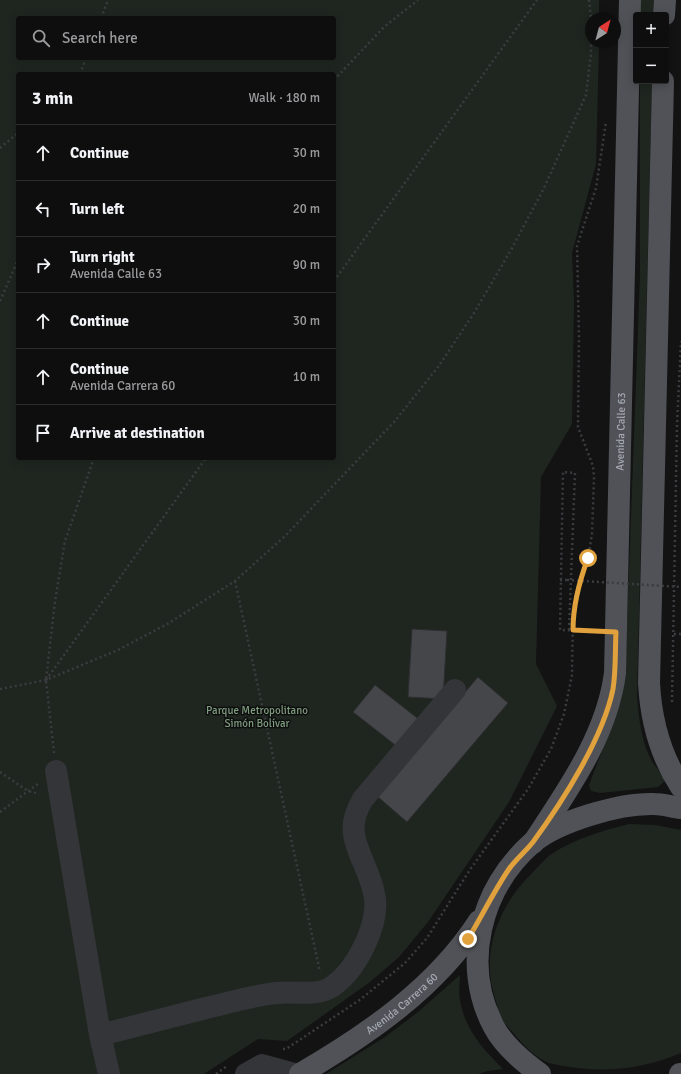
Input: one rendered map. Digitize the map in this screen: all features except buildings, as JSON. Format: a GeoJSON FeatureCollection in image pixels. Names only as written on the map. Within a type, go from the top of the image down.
{"type":"FeatureCollection","features":[{"type":"Feature","properties":{"kind":"main road","name":"Avenida Calle 63"},"geometry":{"type":"LineString","coordinates":[[533,843],[565,794],[599,730],[613,689],[616,632],[630,0]]}},
{"type":"Feature","properties":{"kind":"main road"},"geometry":{"type":"LineString","coordinates":[[664,12],[665,0]]}},
{"type":"Feature","properties":{"kind":"main road"},"geometry":{"type":"LineString","coordinates":[[663,84],[649,683],[654,728],[666,762],[681,787]]}},
{"type":"Feature","properties":{"kind":"main road"},"geometry":{"type":"LineString","coordinates":[[540,1074],[510,1048],[494,1028],[483,1004],[477,976],[477,947],[485,912],[494,891],[511,867],[533,843],[560,827],[601,811],[625,806],[654,804],[681,808]]}},
{"type":"Feature","properties":{"kind":"main road","name":"Avenida Carrera 60"},"geometry":{"type":"LineString","coordinates":[[300,1074],[347,1047],[385,1019],[427,983],[455,955],[485,912]]}},
{"type":"Feature","properties":{"kind":"street"},"geometry":{"type":"LineString","coordinates":[[100,1035],[256,996],[324,991],[333,987],[359,955],[372,929],[374,914],[373,885],[353,833],[353,822],[357,810],[363,799],[455,690]]}},
{"type":"Feature","properties":{"kind":"street"},"geometry":{"type":"LineString","coordinates":[[56,771],[100,1035],[109,1074]]}},
{"type":"Feature","properties":{"kind":"street"},"geometry":{"type":"LineString","coordinates":[[237,1070],[262,1065],[295,1074]]}},
{"type":"Feature","properties":{"kind":"path"},"geometry":{"type":"LineString","coordinates":[[102,16],[108,0]]}},
{"type":"Feature","properties":{"kind":"path"},"geometry":{"type":"LineString","coordinates":[[336,78],[384,27],[418,0]]}},
{"type":"Feature","properties":{"kind":"path"},"geometry":{"type":"LineString","coordinates":[[336,278],[537,0]]}},
{"type":"Feature","properties":{"kind":"path"},"geometry":{"type":"LineString","coordinates":[[589,0],[590,12]]}},
{"type":"Feature","properties":{"kind":"path"},"geometry":{"type":"LineString","coordinates":[[0,689],[46,680],[118,650],[169,623],[235,581],[284,537],[394,422],[438,366],[474,313],[511,250],[544,188],[586,95],[591,48]]}},
{"type":"Feature","properties":{"kind":"path"},"geometry":{"type":"LineString","coordinates":[[81,72],[85,60]]}},
{"type":"Feature","properties":{"kind":"path"},"geometry":{"type":"LineString","coordinates":[[571,630],[573,609],[580,578],[588,558],[592,534],[594,477],[593,466],[578,427],[579,337],[577,246],[596,188],[604,145],[606,114]]}},
{"type":"Feature","properties":{"kind":"path"},"geometry":{"type":"LineString","coordinates":[[0,148],[16,135]]}},
{"type":"Feature","properties":{"kind":"path"},"geometry":{"type":"LineString","coordinates":[[0,301],[16,265]]}},
{"type":"Feature","properties":{"kind":"path"},"geometry":{"type":"LineString","coordinates":[[672,706],[677,425],[681,341]]}},
{"type":"Feature","properties":{"kind":"path"},"geometry":{"type":"LineString","coordinates":[[0,812],[56,771],[46,680],[55,601],[65,542],[93,460]]}},
{"type":"Feature","properties":{"kind":"path"},"geometry":{"type":"LineString","coordinates":[[46,680],[205,460]]}},
{"type":"Feature","properties":{"kind":"path"},"geometry":{"type":"LineString","coordinates":[[278,1049],[286,1049],[361,999],[405,963],[427,938],[469,871],[528,789],[551,749],[564,714],[572,675],[571,630],[575,473],[563,472],[560,630],[571,630],[616,632]]}},
{"type":"Feature","properties":{"kind":"path"},"geometry":{"type":"LineString","coordinates":[[560,580],[681,587]]}},
{"type":"Feature","properties":{"kind":"path"},"geometry":{"type":"LineString","coordinates":[[235,581],[324,991]]}},
{"type":"Feature","properties":{"kind":"path"},"geometry":{"type":"LineString","coordinates":[[0,772],[28,792],[60,798]]}},
{"type":"Feature","properties":{"kind":"path"},"geometry":{"type":"LineString","coordinates":[[216,1074],[237,1070]]}},
{"type":"Feature","properties":{"kind":"green space","name":"Parque Metropolitano Simón Bolívar"},"geometry":{"type":"Polygon","coordinates":[[[0,0],[599,0],[599,12],[585,12],[585,48],[599,48],[596,164],[572,253],[574,302],[572,424],[541,477],[536,664],[557,706],[509,802],[428,922],[399,957],[370,982],[287,1041],[258,1039],[204,1074],[0,1074],[0,0]]]}},
{"type":"Feature","properties":{"kind":"green space"},"geometry":{"type":"Polygon","coordinates":[[[640,0],[654,0],[653,12],[640,12],[640,0]]]}},
{"type":"Feature","properties":{"kind":"green space"},"geometry":{"type":"Polygon","coordinates":[[[640,84],[652,84],[637,696],[643,739],[653,763],[665,781],[658,787],[600,793],[591,791],[589,785],[614,720],[625,678],[640,276],[640,84]]]}},
{"type":"Feature","properties":{"kind":"green space"},"geometry":{"type":"Polygon","coordinates":[[[629,824],[655,825],[681,830],[681,1053],[649,1064],[616,1069],[583,1069],[549,1063],[539,1058],[526,1047],[500,1016],[491,980],[490,963],[491,946],[496,930],[502,914],[521,885],[550,855],[569,844],[588,836],[629,824]]]}},
{"type":"Feature","properties":{"kind":"green space"},"geometry":{"type":"Polygon","coordinates":[[[460,975],[459,997],[466,1021],[482,1046],[503,1069],[478,1074],[326,1074],[385,1037],[418,1012],[460,975]]]}},
{"type":"Feature","properties":{"kind":"route"},"geometry":{"type":"LineString","coordinates":[[468,939],[485,912],[494,891],[511,867],[533,843],[565,794],[586,758],[609,703],[613,689],[616,632],[573,630],[573,609],[580,578],[588,558]]}}]}
